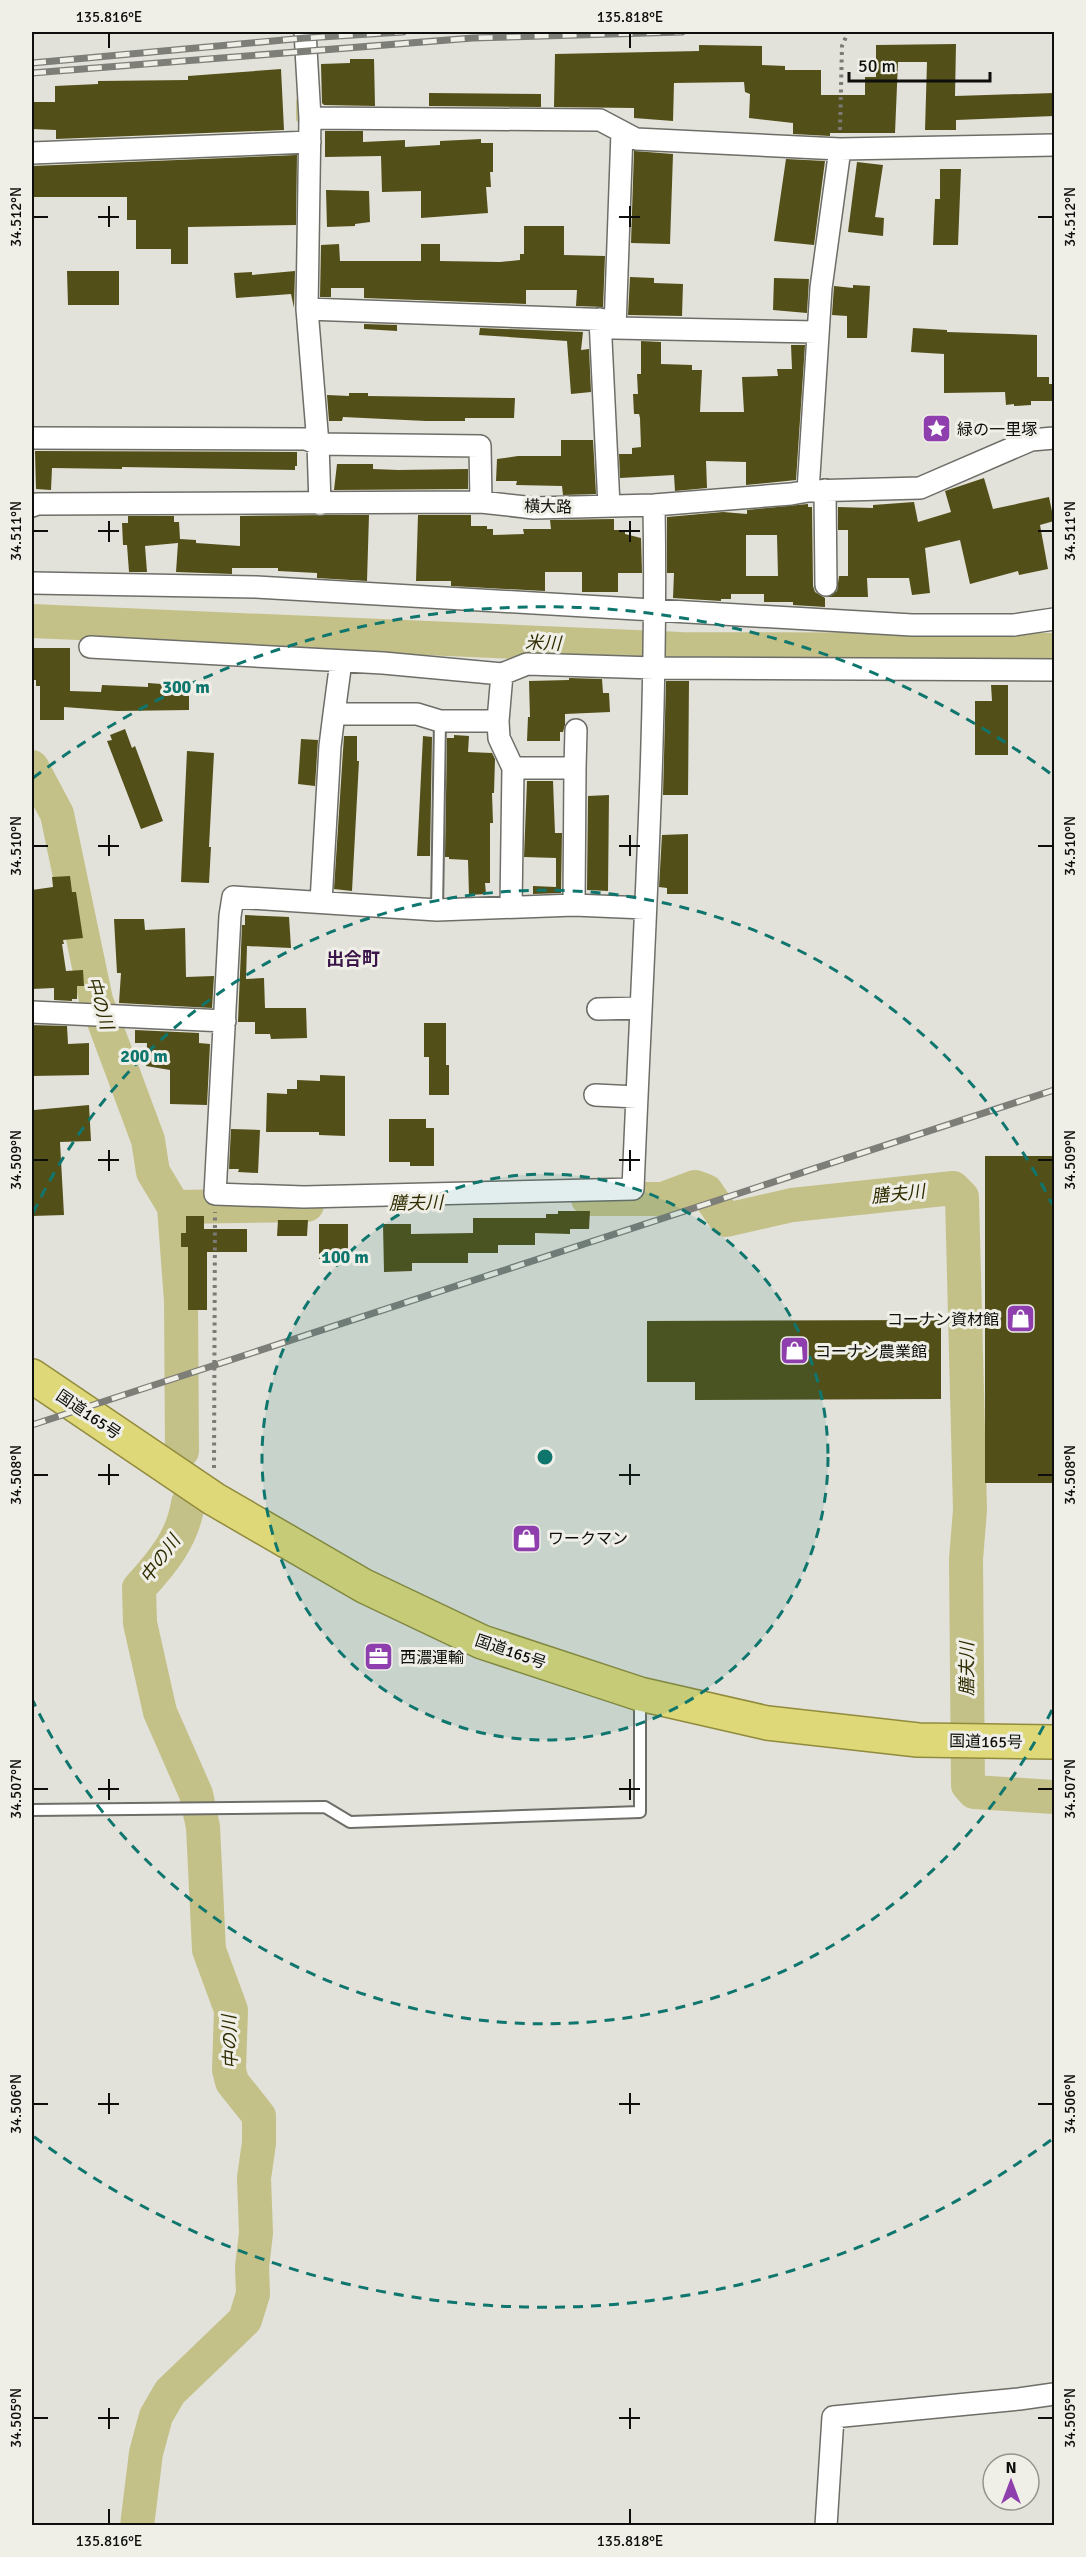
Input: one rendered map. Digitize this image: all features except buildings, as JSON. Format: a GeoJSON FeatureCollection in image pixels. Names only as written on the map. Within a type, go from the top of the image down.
{"type":"FeatureCollection","features":[{"type":"Feature","properties":{"kind":"highway","name":"国道165号"},"geometry":{"type":"LineString","coordinates":[[32,1376],[214,1499],[364,1586],[482,1642],[640,1694],[767,1723],[918,1740],[1054,1742]]}},
{"type":"Feature","properties":{"kind":"street"},"geometry":{"type":"LineString","coordinates":[[305,32],[310,118],[307,309],[318,444],[320,504]]}},
{"type":"Feature","properties":{"kind":"street"},"geometry":{"type":"LineString","coordinates":[[310,118],[600,120],[636,140],[840,149],[1054,145]]}},
{"type":"Feature","properties":{"kind":"street"},"geometry":{"type":"LineString","coordinates":[[609,506],[608,320],[622,132]]}},
{"type":"Feature","properties":{"kind":"street"},"geometry":{"type":"LineString","coordinates":[[32,153],[310,142]]}},
{"type":"Feature","properties":{"kind":"street"},"geometry":{"type":"LineString","coordinates":[[826,585],[817,490],[818,332],[821,288],[840,149]]}},
{"type":"Feature","properties":{"kind":"street"},"geometry":{"type":"LineString","coordinates":[[307,309],[608,320],[615,328],[818,332]]}},
{"type":"Feature","properties":{"kind":"street"},"geometry":{"type":"LineString","coordinates":[[32,438],[306,439],[318,444],[480,446],[481,502]]}},
{"type":"Feature","properties":{"kind":"street","name":"横大路"},"geometry":{"type":"LineString","coordinates":[[32,506],[37,504],[481,502],[534,508],[654,505],[817,490],[920,489],[1030,440],[1054,438]]}},
{"type":"Feature","properties":{"kind":"street"},"geometry":{"type":"LineString","coordinates":[[645,908],[574,906],[437,910],[233,897],[230,916],[215,1194],[304,1197],[633,1189],[645,908],[656,612],[654,505]]}},
{"type":"Feature","properties":{"kind":"street"},"geometry":{"type":"LineString","coordinates":[[32,583],[256,587],[656,612],[912,625],[1014,625],[1054,619]]}},
{"type":"Feature","properties":{"kind":"street"},"geometry":{"type":"LineString","coordinates":[[90,647],[341,661],[502,674],[527,664],[1054,670]]}},
{"type":"Feature","properties":{"kind":"street"},"geometry":{"type":"LineString","coordinates":[[321,902],[330,746],[341,661]]}},
{"type":"Feature","properties":{"kind":"street"},"geometry":{"type":"LineString","coordinates":[[502,674],[499,738],[513,768],[511,907]]}},
{"type":"Feature","properties":{"kind":"street"},"geometry":{"type":"LineString","coordinates":[[334,714],[417,714],[440,721],[498,721]]}},
{"type":"Feature","properties":{"kind":"street"},"geometry":{"type":"LineString","coordinates":[[574,906],[576,730]]}},
{"type":"Feature","properties":{"kind":"street"},"geometry":{"type":"LineString","coordinates":[[513,768],[575,768]]}},
{"type":"Feature","properties":{"kind":"street"},"geometry":{"type":"LineString","coordinates":[[598,1009],[641,1008]]}},
{"type":"Feature","properties":{"kind":"street"},"geometry":{"type":"LineString","coordinates":[[32,1012],[225,1021]]}},
{"type":"Feature","properties":{"kind":"street"},"geometry":{"type":"LineString","coordinates":[[595,1095],[637,1097]]}},
{"type":"Feature","properties":{"kind":"street"},"geometry":{"type":"LineString","coordinates":[[826,2526],[833,2417],[1054,2394]]}},
{"type":"Feature","properties":{"kind":"lane"},"geometry":{"type":"LineString","coordinates":[[437,910],[440,721]]}},
{"type":"Feature","properties":{"kind":"lane"},"geometry":{"type":"LineString","coordinates":[[32,1810],[325,1807],[350,1822],[639,1812],[640,1694]]}},
{"type":"Feature","properties":{"kind":"path"},"geometry":{"type":"LineString","coordinates":[[840,149],[842,46],[846,37]]}},
{"type":"Feature","properties":{"kind":"path"},"geometry":{"type":"LineString","coordinates":[[214,1499],[215,1212]]}},
{"type":"Feature","properties":{"kind":"waterway"},"geometry":{"type":"LineString","coordinates":[[299,101],[299,119]]}},
{"type":"Feature","properties":{"kind":"waterway","name":"米川"},"geometry":{"type":"LineString","coordinates":[[32,621],[681,649],[1054,650]]}},
{"type":"Feature","properties":{"kind":"waterway","name":"中の川"},"geometry":{"type":"LineString","coordinates":[[32,767],[57,814],[96,1000],[148,1140],[153,1172],[174,1207],[181,1301],[182,1451]]}},
{"type":"Feature","properties":{"kind":"waterway","name":"膳夫川"},"geometry":{"type":"LineString","coordinates":[[588,1199],[663,1199],[695,1187],[706,1191],[726,1220],[792,1205],[953,1188],[962,1197],[970,1510],[966,1559],[968,1785],[974,1792],[1054,1797]]}},
{"type":"Feature","properties":{"kind":"waterway","name":"膳夫川"},"geometry":{"type":"LineString","coordinates":[[174,1207],[307,1205]]}},
{"type":"Feature","properties":{"kind":"waterway","name":"中の川"},"geometry":{"type":"LineString","coordinates":[[137,2526],[146,2453],[156,2416],[170,2392],[245,2320],[253,2294],[252,2267],[256,2233],[254,2178],[259,2143],[259,2116],[232,2082],[229,2070],[231,2010],[209,1950],[203,1827],[196,1794],[160,1712],[140,1623],[139,1588],[156,1569],[176,1539],[188,1503]]}},
{"type":"Feature","properties":{"kind":"railway"},"geometry":{"type":"LineString","coordinates":[[32,63],[305,38],[403,32]]}},
{"type":"Feature","properties":{"kind":"railway"},"geometry":{"type":"LineString","coordinates":[[32,73],[473,38],[682,32]]}},
{"type":"Feature","properties":{"kind":"railway"},"geometry":{"type":"LineString","coordinates":[[32,1425],[1054,1090]]}},
{"type":"Feature","properties":{"kind":"place","name":"緑の一里塚"},"geometry":{"type":"Point","coordinates":[936,429]}},
{"type":"Feature","properties":{"kind":"place","name":"コーナン資材館"},"geometry":{"type":"Point","coordinates":[1020,1319]}},
{"type":"Feature","properties":{"kind":"place","name":"コーナン農業館"},"geometry":{"type":"Point","coordinates":[794,1351]}},
{"type":"Feature","properties":{"kind":"place","name":"ワークマン"},"geometry":{"type":"Point","coordinates":[527,1538]}},
{"type":"Feature","properties":{"kind":"place","name":"西濃運輸"},"geometry":{"type":"Point","coordinates":[379,1657]}},
{"type":"Feature","properties":{"kind":"district","name":"出合町"},"geometry":{"type":"Point","coordinates":[353,959]}}]}
